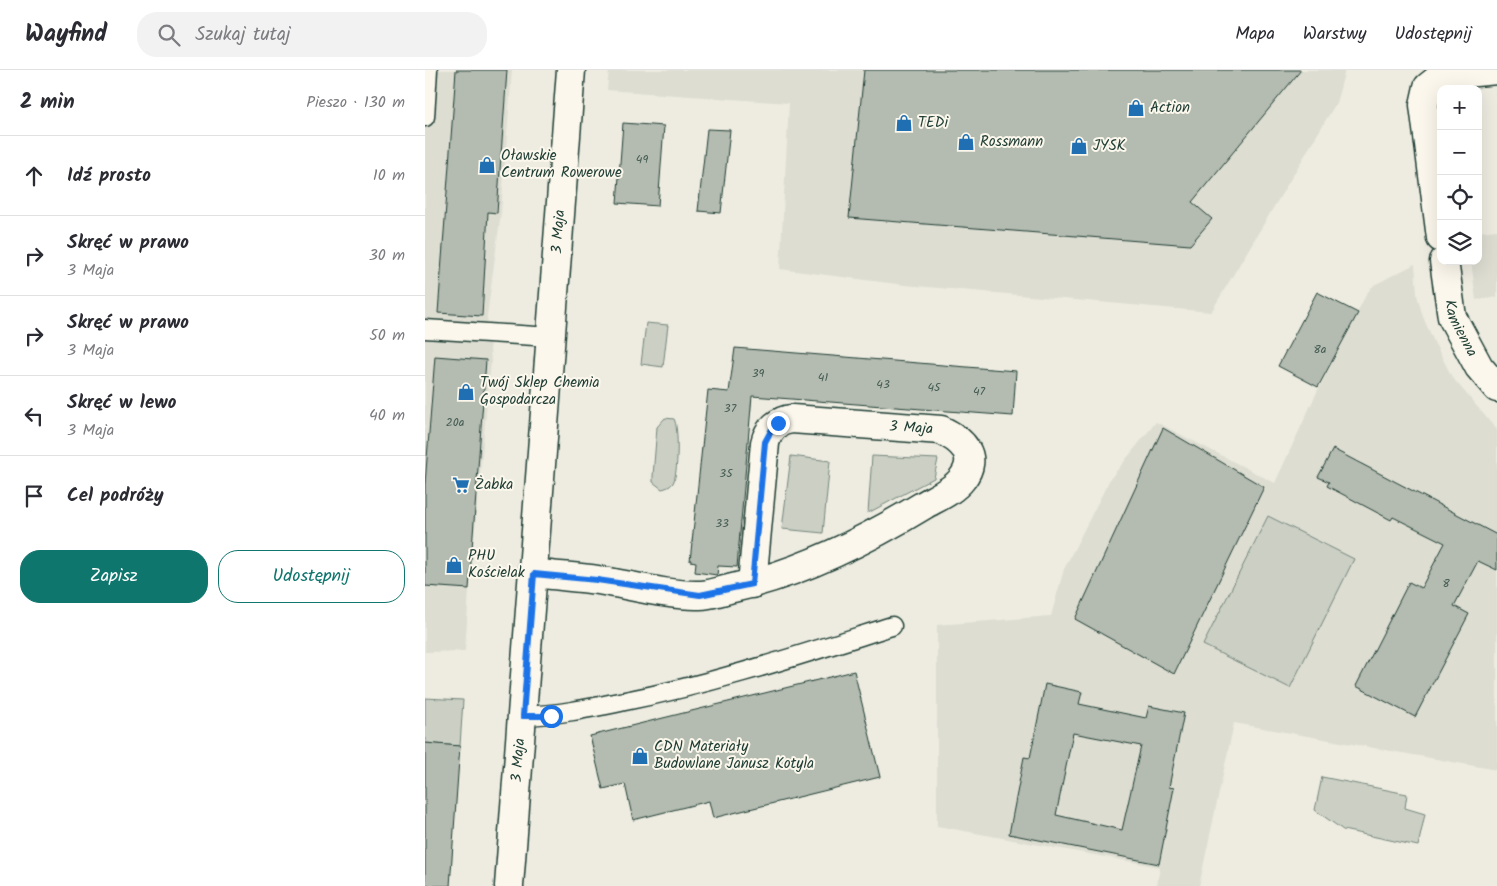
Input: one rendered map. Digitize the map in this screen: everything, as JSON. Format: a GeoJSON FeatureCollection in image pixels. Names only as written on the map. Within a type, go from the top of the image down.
{"type":"FeatureCollection","features":[{"type":"Feature","properties":{"kind":"street","name":"3 Maja"},"geometry":{"type":"LineString","coordinates":[[509,886],[571,70]]}},
{"type":"Feature","properties":{"kind":"street"},"geometry":{"type":"LineString","coordinates":[[1439,220],[1424,105],[1428,87],[1443,75],[1497,70]]}},
{"type":"Feature","properties":{"kind":"street","name":"Kamienna"},"geometry":{"type":"LineString","coordinates":[[1445,265],[1452,317],[1479,367],[1497,388]]}},
{"type":"Feature","properties":{"kind":"street","name":"3 Maja"},"geometry":{"type":"LineString","coordinates":[[534,574],[597,580],[700,595],[752,584],[785,574],[844,549],[881,530],[952,488],[963,478],[967,470],[969,462],[966,448],[958,438],[941,430],[792,418],[778,423],[772,429],[765,442],[752,584]]}},
{"type":"Feature","properties":{"kind":"lane"},"geometry":{"type":"LineString","coordinates":[[425,117],[428,70]]}},
{"type":"Feature","properties":{"kind":"lane"},"geometry":{"type":"LineString","coordinates":[[425,329],[551,337]]}},
{"type":"Feature","properties":{"kind":"lane"},"geometry":{"type":"LineString","coordinates":[[523,716],[551,716],[677,691],[774,664],[892,626]]}},
{"type":"Feature","properties":{"kind":"shaded area"},"geometry":{"type":"Polygon","coordinates":[[[425,70],[512,70],[501,212],[487,316],[491,361],[469,589],[465,651],[425,652],[425,70]]]}},
{"type":"Feature","properties":{"kind":"shaded area"},"geometry":{"type":"Polygon","coordinates":[[[609,70],[1345,70],[1336,103],[1211,312],[905,285],[780,269],[789,103],[607,90],[609,70]]]}},
{"type":"Feature","properties":{"kind":"shaded area"},"geometry":{"type":"Polygon","coordinates":[[[1497,230],[1497,297],[1476,300],[1472,265],[1482,265],[1482,232],[1497,230]]]}},
{"type":"Feature","properties":{"kind":"shaded area"},"geometry":{"type":"Polygon","coordinates":[[[1415,264],[1417,295],[1423,317],[1434,342],[1452,377],[1497,430],[1497,770],[1234,723],[1199,886],[1157,886],[1160,867],[937,826],[937,625],[1051,616],[1064,569],[1110,479],[1156,422],[1275,483],[1315,396],[1367,293],[1374,285],[1415,264]]]}},
{"type":"Feature","properties":{"kind":"shaded area"},"geometry":{"type":"Polygon","coordinates":[[[646,323],[668,325],[663,367],[641,364],[646,323]]]}},
{"type":"Feature","properties":{"kind":"shaded area"},"geometry":{"type":"Polygon","coordinates":[[[665,418],[674,419],[676,424],[677,461],[673,483],[662,489],[653,482],[653,476],[657,427],[665,418]]]}},
{"type":"Feature","properties":{"kind":"shaded area"},"geometry":{"type":"Polygon","coordinates":[[[791,456],[830,461],[823,533],[782,529],[791,456]]]}},
{"type":"Feature","properties":{"kind":"shaded area"},"geometry":{"type":"Polygon","coordinates":[[[872,456],[938,459],[934,478],[868,513],[872,456]]]}},
{"type":"Feature","properties":{"kind":"shaded area"},"geometry":{"type":"Polygon","coordinates":[[[1268,516],[1354,559],[1290,688],[1203,645],[1268,516]]]}},
{"type":"Feature","properties":{"kind":"shaded area"},"geometry":{"type":"Polygon","coordinates":[[[425,698],[463,700],[460,746],[425,743],[425,698]]]}},
{"type":"Feature","properties":{"kind":"shaded area"},"geometry":{"type":"Polygon","coordinates":[[[1322,777],[1407,794],[1405,808],[1425,814],[1418,846],[1343,830],[1315,810],[1322,777]]]}},
{"type":"Feature","properties":{"kind":"building"},"geometry":{"type":"Polygon","coordinates":[[[456,70],[507,70],[497,213],[488,212],[482,316],[438,313],[456,70]]]}},
{"type":"Feature","properties":{"kind":"building"},"geometry":{"type":"Polygon","coordinates":[[[864,70],[1301,70],[1192,202],[1212,219],[1190,245],[849,218],[864,70]]]}},
{"type":"Feature","properties":{"kind":"building"},"geometry":{"type":"Polygon","coordinates":[[[623,123],[664,126],[658,206],[617,203],[623,123]]]}},
{"type":"Feature","properties":{"kind":"building"},"geometry":{"type":"Polygon","coordinates":[[[707,129],[730,130],[721,213],[698,211],[707,129]]]}},
{"type":"Feature","properties":{"kind":"building"},"geometry":{"type":"Polygon","coordinates":[[[1317,292],[1358,313],[1318,387],[1278,366],[1317,292]]]}},
{"type":"Feature","properties":{"kind":"building"},"geometry":{"type":"Polygon","coordinates":[[[735,348],[1016,371],[1013,416],[752,396],[737,567],[718,566],[717,575],[695,572],[696,562],[690,561],[708,390],[729,392],[735,348]]]}},
{"type":"Feature","properties":{"kind":"building"},"geometry":{"type":"Polygon","coordinates":[[[435,356],[486,360],[469,589],[425,586],[425,484],[435,356]]]}},
{"type":"Feature","properties":{"kind":"building"},"geometry":{"type":"Polygon","coordinates":[[[1163,428],[1264,487],[1174,674],[1075,619],[1163,428]]]}},
{"type":"Feature","properties":{"kind":"building"},"geometry":{"type":"Polygon","coordinates":[[[1333,449],[1497,535],[1497,570],[1478,561],[1454,606],[1469,614],[1415,717],[1356,686],[1409,582],[1421,588],[1445,543],[1393,517],[1391,520],[1327,486],[1329,482],[1318,477],[1333,449]]]}},
{"type":"Feature","properties":{"kind":"building"},"geometry":{"type":"Polygon","coordinates":[[[854,671],[880,777],[713,818],[709,801],[633,820],[625,784],[603,789],[590,736],[854,671]]]}},
{"type":"Feature","properties":{"kind":"building"},"geometry":{"type":"Polygon","coordinates":[[[1045,684],[1082,692],[1079,704],[1146,718],[1149,706],[1184,713],[1169,787],[1174,788],[1159,864],[1009,834],[1024,757],[1030,758],[1045,684]],[[1073,733],[1056,815],[1122,830],[1141,746],[1073,733]]]}},
{"type":"Feature","properties":{"kind":"building"},"geometry":{"type":"Polygon","coordinates":[[[425,743],[460,746],[450,886],[425,886],[425,743]]]}},
{"type":"Feature","properties":{"kind":"place","name":"Action"},"geometry":{"type":"Point","coordinates":[1136,108]}},
{"type":"Feature","properties":{"kind":"place","name":"TEDi"},"geometry":{"type":"Point","coordinates":[904,123]}},
{"type":"Feature","properties":{"kind":"place","name":"Rossmann"},"geometry":{"type":"Point","coordinates":[966,142]}},
{"type":"Feature","properties":{"kind":"place","name":"JYSK"},"geometry":{"type":"Point","coordinates":[1079,146]}},
{"type":"Feature","properties":{"kind":"place","name":"Oławskie Centrum Rowerowe"},"geometry":{"type":"Point","coordinates":[487,165]}},
{"type":"Feature","properties":{"kind":"place","name":"Twój Sklep Chemia Gospodarcza"},"geometry":{"type":"Point","coordinates":[466,392]}},
{"type":"Feature","properties":{"kind":"place","name":"Żabka"},"geometry":{"type":"Point","coordinates":[461,485]}},
{"type":"Feature","properties":{"kind":"place","name":"PHU Kościelak"},"geometry":{"type":"Point","coordinates":[454,565]}},
{"type":"Feature","properties":{"kind":"place","name":"CDN Materiały Budowlane Janusz Kotyla"},"geometry":{"type":"Point","coordinates":[640,756]}},
{"type":"Feature","properties":{"kind":"route"},"geometry":{"type":"LineString","coordinates":[[551,716],[523,716],[534,574],[597,580],[700,595],[752,584],[765,442],[772,429],[778,423]]}}]}
